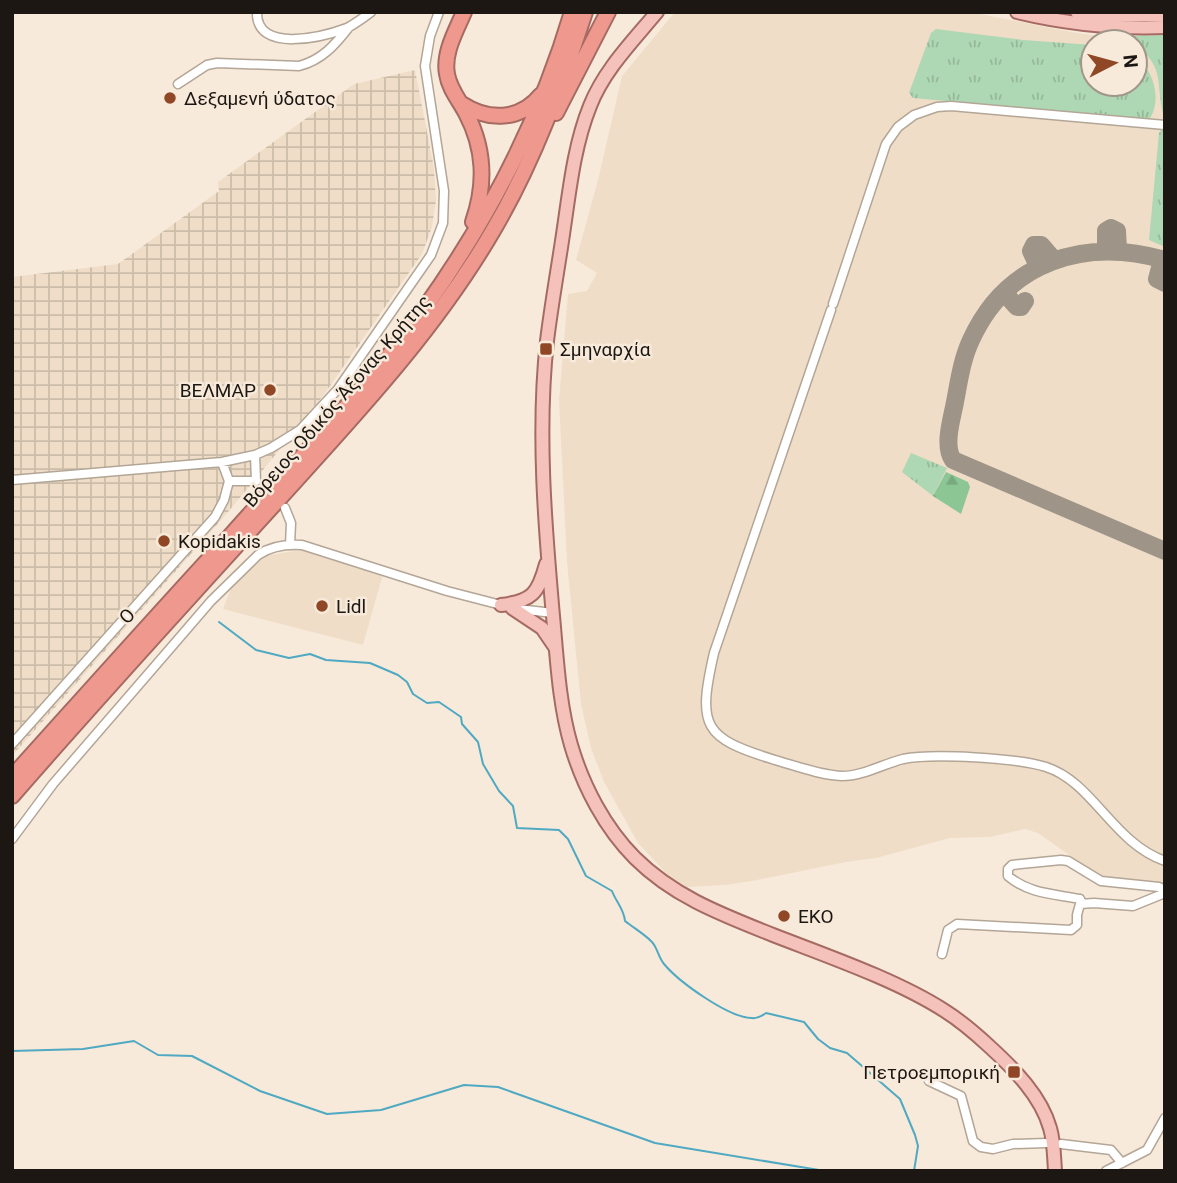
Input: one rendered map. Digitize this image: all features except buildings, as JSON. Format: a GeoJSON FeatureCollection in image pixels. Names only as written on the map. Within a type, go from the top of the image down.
{"type":"FeatureCollection","features":[{"type":"Feature","properties":{"kind":"highway"},"geometry":{"type":"LineString","coordinates":[[394,348],[462,243],[480,203],[481,152],[475,129],[447,75],[447,60],[464,12]]}},
{"type":"Feature","properties":{"kind":"highway","name":"Βόρειος Οδικός Άξονας Κρήτης"},"geometry":{"type":"LineString","coordinates":[[12,777],[275,485],[394,348],[456,262],[512,165],[546,89],[572,12]]}},
{"type":"Feature","properties":{"kind":"highway","name":"Βόρειος Οδικός Άξονας Κρήτης"},"geometry":{"type":"LineString","coordinates":[[12,796],[345,427],[448,301],[496,225],[531,157],[571,57],[585,12]]}},
{"type":"Feature","properties":{"kind":"highway"},"geometry":{"type":"LineString","coordinates":[[531,157],[565,99],[608,12]]}},
{"type":"Feature","properties":{"kind":"highway"},"geometry":{"type":"LineString","coordinates":[[461,104],[476,113],[503,116],[529,107],[546,89]]}},
{"type":"Feature","properties":{"kind":"main road"},"geometry":{"type":"LineString","coordinates":[[657,12],[626,48],[601,83],[590,105],[578,147],[547,343],[544,445],[548,554],[567,728],[577,764],[600,812],[618,839],[666,886],[693,901],[904,989],[953,1016],[998,1054],[1035,1097],[1050,1127],[1055,1171]]}},
{"type":"Feature","properties":{"kind":"main road"},"geometry":{"type":"LineString","coordinates":[[1017,12],[1071,24],[1165,27]]}},
{"type":"Feature","properties":{"kind":"main road"},"geometry":{"type":"LineString","coordinates":[[1077,12],[1165,15]]}},
{"type":"Feature","properties":{"kind":"main road"},"geometry":{"type":"LineString","coordinates":[[506,606],[532,596],[540,583],[548,554]]}},
{"type":"Feature","properties":{"kind":"main road"},"geometry":{"type":"LineString","coordinates":[[506,606],[542,628],[557,650]]}},
{"type":"Feature","properties":{"kind":"street"},"geometry":{"type":"LineString","coordinates":[[257,12],[257,23],[263,30],[279,39],[325,35],[349,27],[371,12]]}},
{"type":"Feature","properties":{"kind":"street"},"geometry":{"type":"LineString","coordinates":[[12,480],[222,462],[255,455],[294,434],[338,389],[418,277],[436,245],[443,223],[444,191],[425,66],[430,36],[439,12]]}},
{"type":"Feature","properties":{"kind":"street"},"geometry":{"type":"LineString","coordinates":[[178,84],[207,65],[217,63],[299,66],[309,63],[335,46],[349,27]]}},
{"type":"Feature","properties":{"kind":"street"},"geometry":{"type":"LineString","coordinates":[[1165,125],[962,106],[937,107],[914,115],[898,127],[886,144],[714,653],[706,703],[711,726],[718,736],[737,748],[829,774],[852,775],[902,759],[924,757],[985,758],[1048,767],[1090,798],[1131,843],[1149,855],[1165,861]]}},
{"type":"Feature","properties":{"kind":"street"},"geometry":{"type":"LineString","coordinates":[[222,462],[229,481],[259,484],[255,455]]}},
{"type":"Feature","properties":{"kind":"street","name":"Ο"},"geometry":{"type":"LineString","coordinates":[[12,744],[215,517],[224,500],[229,481]]}},
{"type":"Feature","properties":{"kind":"street"},"geometry":{"type":"LineString","coordinates":[[285,508],[290,523],[290,545]]}},
{"type":"Feature","properties":{"kind":"street"},"geometry":{"type":"LineString","coordinates":[[12,839],[53,784],[211,601],[263,552],[290,545],[302,545],[447,591],[506,606],[553,613]]}},
{"type":"Feature","properties":{"kind":"street"},"geometry":{"type":"LineString","coordinates":[[1082,904],[1080,900],[1044,894],[1019,885],[1008,876],[1008,869],[1012,865],[1061,860],[1068,861],[1101,881],[1159,887],[1165,891]]}},
{"type":"Feature","properties":{"kind":"street"},"geometry":{"type":"LineString","coordinates":[[942,954],[948,930],[957,924],[1071,930],[1077,925],[1077,909],[1082,904],[1133,906],[1165,891]]}},
{"type":"Feature","properties":{"kind":"street"},"geometry":{"type":"LineString","coordinates":[[929,1081],[961,1096],[973,1141],[981,1147],[993,1149],[1013,1144],[1046,1143]]}},
{"type":"Feature","properties":{"kind":"street"},"geometry":{"type":"LineString","coordinates":[[1106,1171],[1147,1150],[1165,1118]]}},
{"type":"Feature","properties":{"kind":"street"},"geometry":{"type":"LineString","coordinates":[[1060,1144],[1111,1150],[1122,1163]]}},
{"type":"Feature","properties":{"kind":"shaded area"},"geometry":{"type":"Polygon","coordinates":[[[675,12],[970,12],[1079,33],[1079,98],[1149,98],[1149,35],[1165,35],[1165,885],[1103,879],[1038,833],[1025,829],[990,837],[950,838],[876,858],[757,880],[687,887],[668,875],[638,843],[604,782],[591,748],[581,704],[567,562],[559,400],[568,294],[587,291],[597,273],[576,260],[622,76],[675,12]]]}},
{"type":"Feature","properties":{"kind":"shaded area"},"geometry":{"type":"Polygon","coordinates":[[[415,70],[434,168],[436,200],[432,227],[422,254],[323,396],[272,459],[12,756],[12,277],[118,264],[219,191],[218,182],[354,84],[415,70]]]}},
{"type":"Feature","properties":{"kind":"shaded area"},"geometry":{"type":"Polygon","coordinates":[[[306,549],[383,574],[363,645],[223,609],[232,586],[264,556],[306,549]]]}},
{"type":"Feature","properties":{"kind":"green space"},"geometry":{"type":"Polygon","coordinates":[[[936,29],[1079,44],[1079,98],[1149,98],[1149,72],[1155,94],[1153,112],[1149,120],[913,98],[909,93],[931,33],[936,29]]]}},
{"type":"Feature","properties":{"kind":"green space"},"geometry":{"type":"Polygon","coordinates":[[[1149,35],[1165,35],[1165,119],[1156,71],[1149,59],[1149,35]]]}},
{"type":"Feature","properties":{"kind":"green space"},"geometry":{"type":"Polygon","coordinates":[[[1163,128],[1165,247],[1149,240],[1159,133],[1163,128]]]}},
{"type":"Feature","properties":{"kind":"green space"},"geometry":{"type":"Polygon","coordinates":[[[911,453],[947,468],[933,496],[902,472],[911,453]]]}},
{"type":"Feature","properties":{"kind":"green space"},"geometry":{"type":"Polygon","coordinates":[[[946,472],[968,482],[970,487],[961,514],[933,496],[946,472]]]}},
{"type":"Feature","properties":{"kind":"waterway"},"geometry":{"type":"LineString","coordinates":[[219,622],[256,650],[289,658],[310,654],[326,660],[370,663],[398,675],[407,682],[413,694],[427,703],[439,702],[461,717],[462,724],[478,742],[483,764],[499,791],[513,806],[517,828],[559,830],[568,839],[586,876],[612,891],[625,921],[653,943],[664,964],[681,980],[718,1006],[742,1016],[756,1018],[766,1013],[804,1022],[818,1039],[830,1048],[847,1053],[900,1099],[918,1146],[914,1171]]}},
{"type":"Feature","properties":{"kind":"waterway"},"geometry":{"type":"LineString","coordinates":[[12,1051],[83,1049],[134,1041],[158,1055],[192,1056],[260,1091],[327,1114],[381,1110],[464,1085],[498,1087],[655,1143],[825,1171]]}},
{"type":"Feature","properties":{"kind":"taxiway"},"geometry":{"type":"LineString","coordinates":[[1103,250],[1106,246],[1106,231],[1111,228],[1117,231],[1118,250]]}},
{"type":"Feature","properties":{"kind":"taxiway"},"geometry":{"type":"LineString","coordinates":[[1036,269],[1037,264],[1031,251],[1034,245],[1041,245],[1054,260]]}},
{"type":"Feature","properties":{"kind":"taxiway"},"geometry":{"type":"LineString","coordinates":[[1165,260],[1135,254],[1078,254],[1027,274],[1005,291],[986,313],[968,347],[959,378],[948,440],[953,460],[1165,551]]}},
{"type":"Feature","properties":{"kind":"taxiway"},"geometry":{"type":"LineString","coordinates":[[1165,261],[1161,264],[1157,279],[1165,283]]}},
{"type":"Feature","properties":{"kind":"taxiway"},"geometry":{"type":"LineString","coordinates":[[1008,289],[1008,297],[1017,307],[1021,307],[1025,301]]}},
{"type":"Feature","properties":{"kind":"place","name":"Δεξαμενή ύδατος"},"geometry":{"type":"Point","coordinates":[170,98]}},
{"type":"Feature","properties":{"kind":"place","name":"Σμηναρχία"},"geometry":{"type":"Point","coordinates":[546,349]}},
{"type":"Feature","properties":{"kind":"place","name":"ΒΕΛΜΑΡ"},"geometry":{"type":"Point","coordinates":[270,390]}},
{"type":"Feature","properties":{"kind":"place","name":"Kopidakis"},"geometry":{"type":"Point","coordinates":[164,541]}},
{"type":"Feature","properties":{"kind":"place","name":"Lidl"},"geometry":{"type":"Point","coordinates":[322,606]}},
{"type":"Feature","properties":{"kind":"place","name":"EKO"},"geometry":{"type":"Point","coordinates":[784,916]}},
{"type":"Feature","properties":{"kind":"place","name":"Πετροεμπορική"},"geometry":{"type":"Point","coordinates":[1014,1072]}}]}
